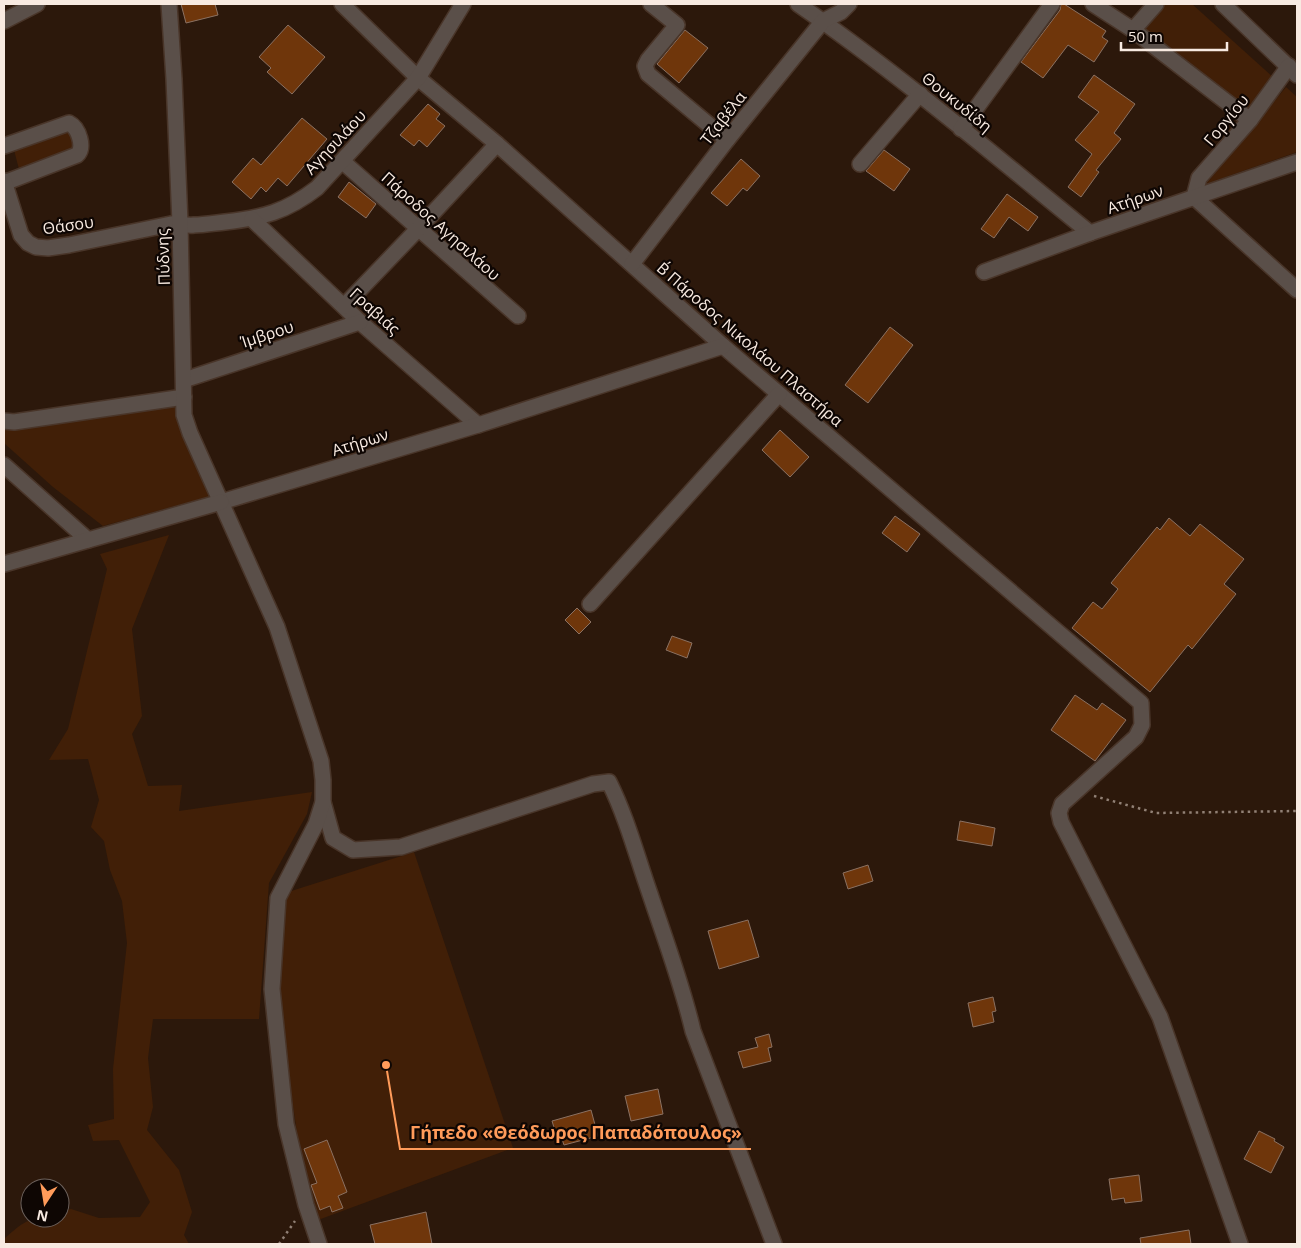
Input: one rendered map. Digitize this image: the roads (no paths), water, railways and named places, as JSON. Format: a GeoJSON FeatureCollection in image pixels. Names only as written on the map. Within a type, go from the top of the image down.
{"type":"FeatureCollection","features":[{"type":"Feature","properties":{"kind":"street"},"geometry":{"type":"LineString","coordinates":[[4,21],[37,4]]}},
{"type":"Feature","properties":{"kind":"street","name":"Πύδνης"},"geometry":{"type":"LineString","coordinates":[[168,4],[174,79],[180,223],[184,415],[190,433],[277,627],[320,761],[323,780],[323,802]]}},
{"type":"Feature","properties":{"kind":"street","name":"Β΄ Πάροδος Νικολάου Πλαστήρα"},"geometry":{"type":"LineString","coordinates":[[342,4],[418,78],[497,144],[723,346],[1141,703],[1142,725],[1136,737],[1062,804],[1059,813],[1061,822],[1160,1017],[1240,1244]]}},
{"type":"Feature","properties":{"kind":"street","name":"Αγησιλάου"},"geometry":{"type":"LineString","coordinates":[[180,223],[192,226],[252,219],[286,209],[317,188],[418,78],[463,4]]}},
{"type":"Feature","properties":{"kind":"street"},"geometry":{"type":"LineString","coordinates":[[651,4],[678,25],[648,60],[645,66],[648,74],[727,140]]}},
{"type":"Feature","properties":{"kind":"street","name":"Θουκυδίδη"},"geometry":{"type":"LineString","coordinates":[[798,4],[920,94],[1090,233]]}},
{"type":"Feature","properties":{"kind":"street","name":"Τζαβέλα"},"geometry":{"type":"LineString","coordinates":[[632,264],[727,140],[823,21],[841,12],[849,4]]}},
{"type":"Feature","properties":{"kind":"street"},"geometry":{"type":"LineString","coordinates":[[961,129],[1052,4]]}},
{"type":"Feature","properties":{"kind":"street"},"geometry":{"type":"LineString","coordinates":[[1093,4],[1133,30],[1250,120]]}},
{"type":"Feature","properties":{"kind":"street"},"geometry":{"type":"LineString","coordinates":[[1133,30],[1156,4]]}},
{"type":"Feature","properties":{"kind":"street"},"geometry":{"type":"LineString","coordinates":[[1222,4],[1293,71]]}},
{"type":"Feature","properties":{"kind":"street","name":"Γοργίου"},"geometry":{"type":"LineString","coordinates":[[1194,197],[1199,178],[1293,71]]}},
{"type":"Feature","properties":{"kind":"street"},"geometry":{"type":"LineString","coordinates":[[860,164],[920,94]]}},
{"type":"Feature","properties":{"kind":"street"},"geometry":{"type":"LineString","coordinates":[[4,146],[64,124],[72,124],[76,128],[81,148],[77,155],[5,188]]}},
{"type":"Feature","properties":{"kind":"street"},"geometry":{"type":"LineString","coordinates":[[344,306],[497,144]]}},
{"type":"Feature","properties":{"kind":"street","name":"Πάροδος Αγησιλάου"},"geometry":{"type":"LineString","coordinates":[[342,161],[518,316]]}},
{"type":"Feature","properties":{"kind":"street","name":"Ατήρων"},"geometry":{"type":"LineString","coordinates":[[984,272],[1090,233],[1297,162]]}},
{"type":"Feature","properties":{"kind":"street","name":"Θάσου"},"geometry":{"type":"LineString","coordinates":[[5,188],[21,235],[28,244],[36,247],[64,246],[180,223]]}},
{"type":"Feature","properties":{"kind":"street"},"geometry":{"type":"LineString","coordinates":[[1194,197],[1297,290]]}},
{"type":"Feature","properties":{"kind":"street","name":"Γραβιάς"},"geometry":{"type":"LineString","coordinates":[[252,219],[360,322],[478,425]]}},
{"type":"Feature","properties":{"kind":"street","name":"Ίμβρου"},"geometry":{"type":"LineString","coordinates":[[184,380],[360,322]]}},
{"type":"Feature","properties":{"kind":"street","name":"Ατήρων"},"geometry":{"type":"LineString","coordinates":[[4,564],[221,502],[478,425],[723,346]]}},
{"type":"Feature","properties":{"kind":"street"},"geometry":{"type":"LineString","coordinates":[[590,604],[779,394]]}},
{"type":"Feature","properties":{"kind":"street"},"geometry":{"type":"LineString","coordinates":[[4,421],[14,422],[184,397]]}},
{"type":"Feature","properties":{"kind":"street"},"geometry":{"type":"LineString","coordinates":[[4,465],[88,540]]}},
{"type":"Feature","properties":{"kind":"street"},"geometry":{"type":"LineString","coordinates":[[323,802],[333,838],[353,850],[401,847],[593,784],[609,782],[620,803],[686,1003],[693,1030],[774,1244]]}},
{"type":"Feature","properties":{"kind":"street"},"geometry":{"type":"LineString","coordinates":[[319,1244],[306,1206],[286,1124],[272,989],[278,898],[316,824],[323,802]]}},
{"type":"Feature","properties":{"kind":"place","name":"Γήπεδο «Θεόδωρος Παπαδόπουλος»"},"geometry":{"type":"Point","coordinates":[386,1065]}}]}
